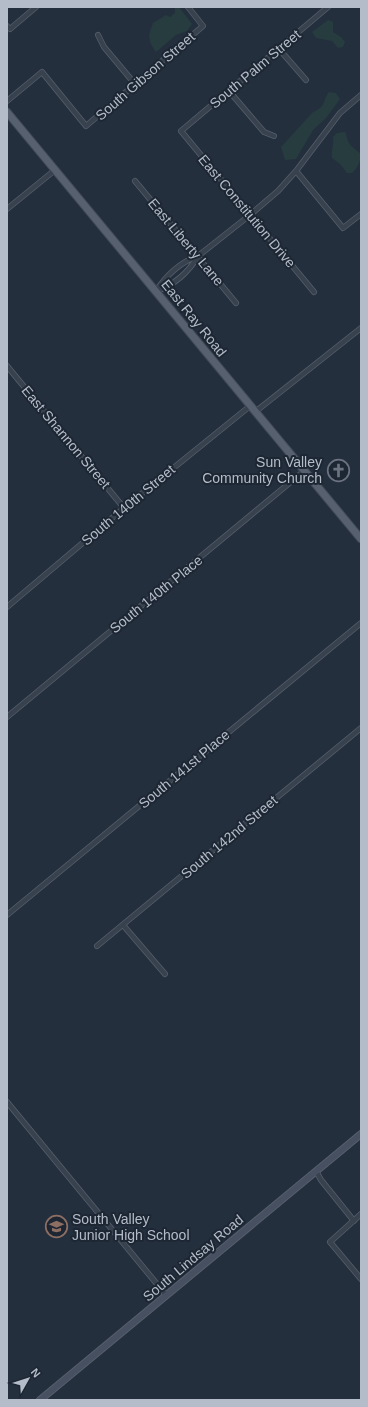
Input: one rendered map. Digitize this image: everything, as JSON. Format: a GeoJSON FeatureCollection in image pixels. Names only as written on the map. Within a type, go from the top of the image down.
{"type":"FeatureCollection","features":[{"type":"Feature","properties":{"kind":"main road","name":"East Ray Road"},"geometry":{"type":"LineString","coordinates":[[7,112],[361,539]]}},
{"type":"Feature","properties":{"kind":"main road","name":"South Lindsay Road"},"geometry":{"type":"LineString","coordinates":[[45,1399],[166,1295],[361,1134]]}},
{"type":"Feature","properties":{"kind":"street"},"geometry":{"type":"LineString","coordinates":[[8,27],[36,7]]}},
{"type":"Feature","properties":{"kind":"street","name":"South Gibson Street"},"geometry":{"type":"LineString","coordinates":[[7,101],[42,72],[86,126],[203,26],[188,7]]}},
{"type":"Feature","properties":{"kind":"street","name":"South Palm Street"},"geometry":{"type":"LineString","coordinates":[[181,131],[280,49],[321,9],[328,7]]}},
{"type":"Feature","properties":{"kind":"street"},"geometry":{"type":"LineString","coordinates":[[98,35],[104,47],[136,84]]}},
{"type":"Feature","properties":{"kind":"street"},"geometry":{"type":"LineString","coordinates":[[280,49],[306,80]]}},
{"type":"Feature","properties":{"kind":"street"},"geometry":{"type":"LineString","coordinates":[[229,91],[264,132],[274,136]]}},
{"type":"Feature","properties":{"kind":"street"},"geometry":{"type":"LineString","coordinates":[[156,290],[167,287],[192,266],[198,256],[278,191],[296,171],[340,113],[360,97]]}},
{"type":"Feature","properties":{"kind":"street","name":"East Constitution Drive"},"geometry":{"type":"LineString","coordinates":[[181,131],[314,292]]}},
{"type":"Feature","properties":{"kind":"street"},"geometry":{"type":"LineString","coordinates":[[7,209],[55,170]]}},
{"type":"Feature","properties":{"kind":"street"},"geometry":{"type":"LineString","coordinates":[[296,171],[344,228],[361,214]]}},
{"type":"Feature","properties":{"kind":"street","name":"East Liberty Lane"},"geometry":{"type":"LineString","coordinates":[[135,181],[236,303]]}},
{"type":"Feature","properties":{"kind":"street"},"geometry":{"type":"LineString","coordinates":[[156,290],[162,281],[188,259],[198,256]]}},
{"type":"Feature","properties":{"kind":"street"},"geometry":{"type":"LineString","coordinates":[[255,412],[361,328]]}},
{"type":"Feature","properties":{"kind":"street","name":"East Shannon Street"},"geometry":{"type":"LineString","coordinates":[[7,366],[124,508]]}},
{"type":"Feature","properties":{"kind":"street","name":"South 140th Street"},"geometry":{"type":"LineString","coordinates":[[8,605],[124,508],[250,406]]}},
{"type":"Feature","properties":{"kind":"street","name":"South 140th Place"},"geometry":{"type":"LineString","coordinates":[[7,717],[304,471]]}},
{"type":"Feature","properties":{"kind":"street","name":"South 141st Place"},"geometry":{"type":"LineString","coordinates":[[7,915],[361,623]]}},
{"type":"Feature","properties":{"kind":"street","name":"South 142nd Street"},"geometry":{"type":"LineString","coordinates":[[98,946],[361,728]]}},
{"type":"Feature","properties":{"kind":"street"},"geometry":{"type":"LineString","coordinates":[[123,925],[165,974]]}},
{"type":"Feature","properties":{"kind":"street"},"geometry":{"type":"LineString","coordinates":[[7,1102],[166,1295]]}},
{"type":"Feature","properties":{"kind":"street"},"geometry":{"type":"LineString","coordinates":[[316,1171],[321,1180],[354,1220]]}},
{"type":"Feature","properties":{"kind":"street"},"geometry":{"type":"LineString","coordinates":[[361,1214],[330,1242],[361,1279]]}},
{"type":"Feature","properties":{"kind":"green space"},"geometry":{"type":"Polygon","coordinates":[[[175,7],[179,7],[192,24],[187,31],[176,35],[156,52],[149,38],[153,23],[166,15],[170,17],[175,13],[175,7]]]}},
{"type":"Feature","properties":{"kind":"green space"},"geometry":{"type":"Polygon","coordinates":[[[328,20],[333,22],[333,32],[341,37],[345,42],[343,47],[338,48],[332,41],[316,38],[312,32],[328,20]]]}},
{"type":"Feature","properties":{"kind":"green space"},"geometry":{"type":"Polygon","coordinates":[[[329,92],[336,93],[340,99],[326,118],[313,130],[296,159],[285,160],[281,147],[313,112],[320,108],[329,92]]]}},
{"type":"Feature","properties":{"kind":"green space"},"geometry":{"type":"Polygon","coordinates":[[[337,133],[346,133],[348,141],[351,145],[361,154],[358,165],[352,173],[347,173],[340,164],[332,158],[333,137],[337,133]]]}},
{"type":"Feature","properties":{"kind":"place","name":"Sun Valley Community Church"},"geometry":{"type":"Point","coordinates":[338,470]}},
{"type":"Feature","properties":{"kind":"place","name":"South Valley Junior High School"},"geometry":{"type":"Point","coordinates":[56,1227]}}]}
